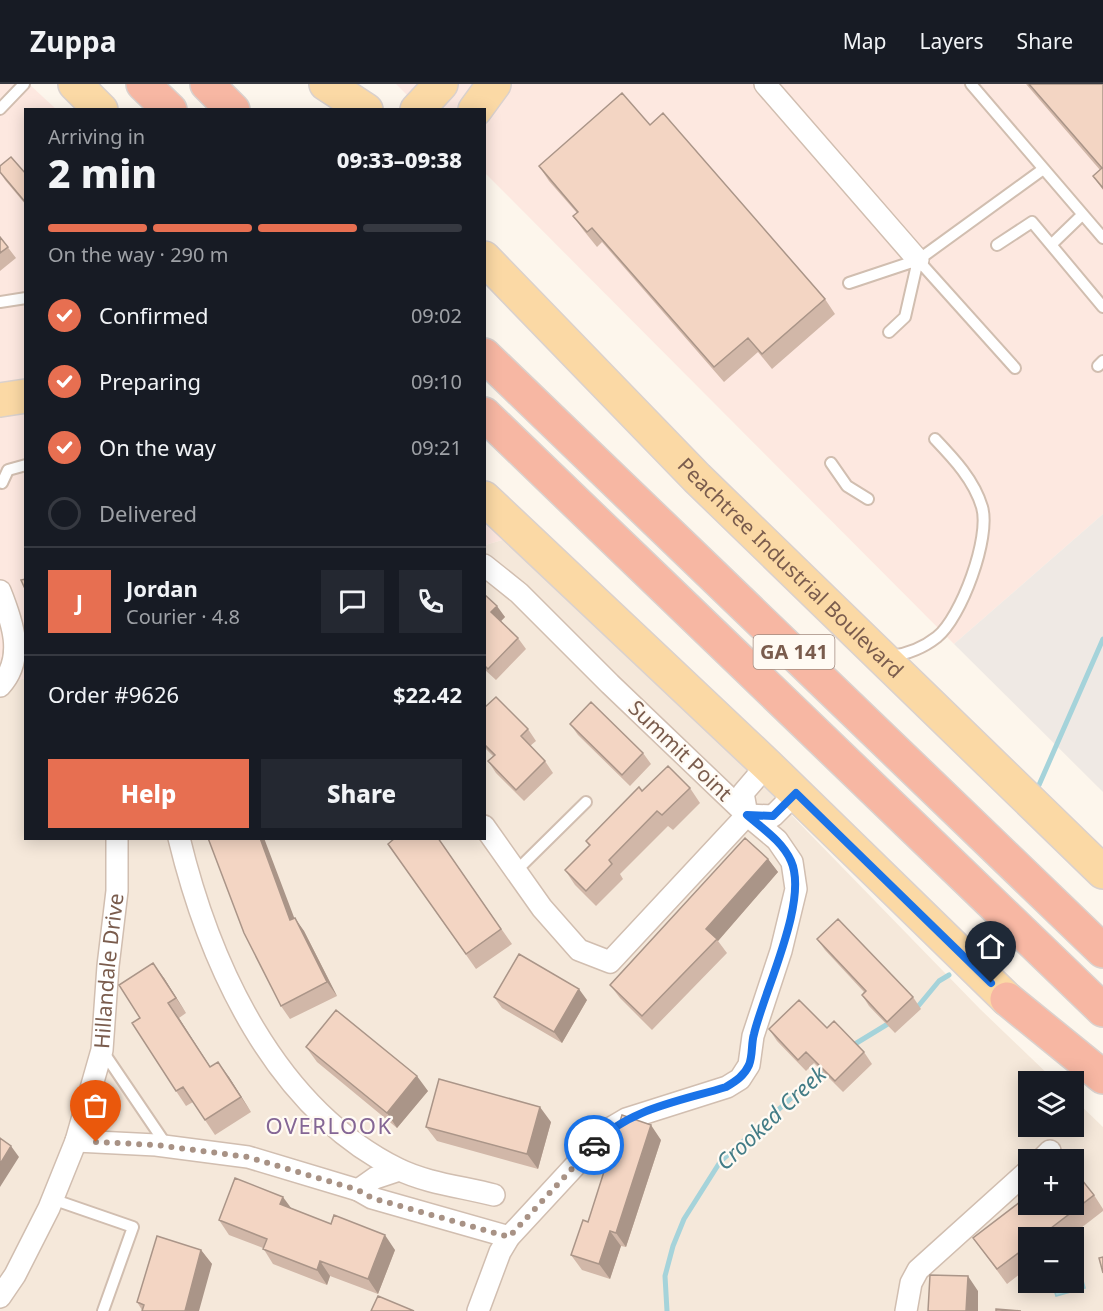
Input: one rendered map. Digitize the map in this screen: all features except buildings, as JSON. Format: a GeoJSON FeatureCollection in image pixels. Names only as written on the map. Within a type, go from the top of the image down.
{"type":"FeatureCollection","features":[{"type":"Feature","properties":{"kind":"highway"},"geometry":{"type":"LineString","coordinates":[[143,84],[168,108]]}},
{"type":"Feature","properties":{"kind":"highway"},"geometry":{"type":"LineString","coordinates":[[207,84],[231,108]]}},
{"type":"Feature","properties":{"kind":"highway","name":"GA 141"},"geometry":{"type":"LineString","coordinates":[[486,357],[1103,951]]}},
{"type":"Feature","properties":{"kind":"highway","name":"GA 141"},"geometry":{"type":"LineString","coordinates":[[486,416],[1103,1010]]}},
{"type":"Feature","properties":{"kind":"highway"},"geometry":{"type":"LineString","coordinates":[[1007,999],[1103,1077]]}},
{"type":"Feature","properties":{"kind":"main road"},"geometry":{"type":"LineString","coordinates":[[55,84],[79,108]]}},
{"type":"Feature","properties":{"kind":"main road"},"geometry":{"type":"LineString","coordinates":[[75,84],[99,108]]}},
{"type":"Feature","properties":{"kind":"main road"},"geometry":{"type":"LineString","coordinates":[[322,84],[328,108]]}},
{"type":"Feature","properties":{"kind":"main road"},"geometry":{"type":"LineString","coordinates":[[322,84],[343,108]]}},
{"type":"Feature","properties":{"kind":"main road"},"geometry":{"type":"LineString","coordinates":[[322,84],[363,108]]}},
{"type":"Feature","properties":{"kind":"main road"},"geometry":{"type":"LineString","coordinates":[[419,108],[441,84]]}},
{"type":"Feature","properties":{"kind":"main road"},"geometry":{"type":"LineString","coordinates":[[431,108],[451,84]]}},
{"type":"Feature","properties":{"kind":"main road"},"geometry":{"type":"LineString","coordinates":[[476,108],[494,84]]}},
{"type":"Feature","properties":{"kind":"main road","name":"Peachtree Industrial Boulevard"},"geometry":{"type":"LineString","coordinates":[[486,260],[614,393],[1103,872]]}},
{"type":"Feature","properties":{"kind":"main road"},"geometry":{"type":"LineString","coordinates":[[486,292],[581,391],[614,393]]}},
{"type":"Feature","properties":{"kind":"main road"},"geometry":{"type":"LineString","coordinates":[[0,400],[24,396]]}},
{"type":"Feature","properties":{"kind":"main road"},"geometry":{"type":"LineString","coordinates":[[486,500],[767,765],[1007,999]]}},
{"type":"Feature","properties":{"kind":"street"},"geometry":{"type":"LineString","coordinates":[[765,84],[918,260]]}},
{"type":"Feature","properties":{"kind":"street","name":"Summit Point"},"geometry":{"type":"LineString","coordinates":[[478,1311],[500,1252],[509,1237],[609,1129],[626,1119],[726,1087],[740,1079],[749,1065],[753,1036],[782,951],[796,889],[792,862],[782,848],[519,592],[486,567]]}},
{"type":"Feature","properties":{"kind":"street"},"geometry":{"type":"LineString","coordinates":[[0,644],[4,600]]}},
{"type":"Feature","properties":{"kind":"street"},"geometry":{"type":"LineString","coordinates":[[0,686],[6,679],[17,645],[4,600]]}},
{"type":"Feature","properties":{"kind":"street"},"geometry":{"type":"LineString","coordinates":[[747,815],[743,794],[767,765]]}},
{"type":"Feature","properties":{"kind":"street"},"geometry":{"type":"LineString","coordinates":[[486,829],[542,908],[579,950],[610,962],[747,815],[773,816],[796,793]]}},
{"type":"Feature","properties":{"kind":"street","name":"Hillandale Drive"},"geometry":{"type":"LineString","coordinates":[[0,1297],[15,1275],[52,1199],[76,1141],[102,1050],[108,966],[117,891],[117,840]]}},
{"type":"Feature","properties":{"kind":"street"},"geometry":{"type":"LineString","coordinates":[[180,840],[190,882],[219,956],[248,1017],[271,1056],[297,1092],[348,1138],[399,1170],[494,1195]]}},
{"type":"Feature","properties":{"kind":"street"},"geometry":{"type":"LineString","coordinates":[[76,1141],[167,1146],[248,1157],[358,1190],[372,1198],[509,1237]]}},
{"type":"Feature","properties":{"kind":"street"},"geometry":{"type":"LineString","coordinates":[[358,1190],[375,1178],[399,1170]]}},
{"type":"Feature","properties":{"kind":"street"},"geometry":{"type":"LineString","coordinates":[[906,1311],[911,1283],[918,1270],[1018,1180]]}},
{"type":"Feature","properties":{"kind":"lane"},"geometry":{"type":"LineString","coordinates":[[0,109],[24,84]]}},
{"type":"Feature","properties":{"kind":"lane"},"geometry":{"type":"LineString","coordinates":[[971,84],[1042,170],[1103,238]]}},
{"type":"Feature","properties":{"kind":"lane"},"geometry":{"type":"LineString","coordinates":[[849,283],[918,260],[1042,170]]}},
{"type":"Feature","properties":{"kind":"lane"},"geometry":{"type":"LineString","coordinates":[[1052,244],[1082,215]]}},
{"type":"Feature","properties":{"kind":"lane"},"geometry":{"type":"LineString","coordinates":[[997,245],[1032,222],[1103,307]]}},
{"type":"Feature","properties":{"kind":"lane"},"geometry":{"type":"LineString","coordinates":[[889,333],[905,317],[918,260]]}},
{"type":"Feature","properties":{"kind":"lane"},"geometry":{"type":"LineString","coordinates":[[918,260],[1015,368]]}},
{"type":"Feature","properties":{"kind":"lane"},"geometry":{"type":"LineString","coordinates":[[0,302],[24,298]]}},
{"type":"Feature","properties":{"kind":"lane"},"geometry":{"type":"LineString","coordinates":[[882,658],[910,653],[938,636],[965,597],[981,549],[982,508],[962,468],[935,439]]}},
{"type":"Feature","properties":{"kind":"lane"},"geometry":{"type":"LineString","coordinates":[[831,463],[847,486],[868,499]]}},
{"type":"Feature","properties":{"kind":"lane"},"geometry":{"type":"LineString","coordinates":[[3,483],[8,470],[24,466]]}},
{"type":"Feature","properties":{"kind":"lane"},"geometry":{"type":"LineString","coordinates":[[515,872],[586,802]]}},
{"type":"Feature","properties":{"kind":"lane"},"geometry":{"type":"LineString","coordinates":[[102,1050],[167,1146]]}},
{"type":"Feature","properties":{"kind":"lane"},"geometry":{"type":"LineString","coordinates":[[52,1199],[134,1227],[103,1311]]}},
{"type":"Feature","properties":{"kind":"shaded area"},"geometry":{"type":"Polygon","coordinates":[[[0,84],[29,84],[55,108],[24,108],[24,679],[0,686],[0,84]]]}},
{"type":"Feature","properties":{"kind":"shaded area"},"geometry":{"type":"Polygon","coordinates":[[[396,84],[1103,84],[1103,514],[954,644],[486,174],[486,108],[420,108],[396,84]]]}},
{"type":"Feature","properties":{"kind":"shaded area"},"geometry":{"type":"Polygon","coordinates":[[[486,504],[519,535],[486,545],[486,504]]]}},
{"type":"Feature","properties":{"kind":"shaded area"},"geometry":{"type":"Polygon","coordinates":[[[1103,514],[1103,792],[954,644],[1103,514]]]}},
{"type":"Feature","properties":{"kind":"shaded area"},"geometry":{"type":"Polygon","coordinates":[[[519,535],[980,1009],[1045,1071],[1018,1071],[1018,1137],[1084,1137],[1084,1109],[1103,1127],[1103,1311],[0,1311],[0,686],[24,678],[24,840],[486,840],[486,545],[519,535]]]}},
{"type":"Feature","properties":{"kind":"waterway","name":"Crooked Creek"},"geometry":{"type":"LineString","coordinates":[[1039,785],[1103,639]]}},
{"type":"Feature","properties":{"kind":"waterway","name":"Crooked Creek"},"geometry":{"type":"LineString","coordinates":[[915,1010],[939,981],[949,975]]}},
{"type":"Feature","properties":{"kind":"waterway","name":"Crooked Creek"},"geometry":{"type":"LineString","coordinates":[[850,1047],[891,1022]]}},
{"type":"Feature","properties":{"kind":"waterway","name":"Crooked Creek"},"geometry":{"type":"LineString","coordinates":[[667,1311],[665,1276],[673,1246],[684,1219],[720,1162],[827,1066]]}},
{"type":"Feature","properties":{"kind":"way so far"},"geometry":{"type":"LineString","coordinates":[[96,1142],[156,1145],[248,1157],[358,1190],[372,1198],[509,1237],[594,1145]]}},
{"type":"Feature","properties":{"kind":"district","name":"OVERLOOK"},"geometry":{"type":"Point","coordinates":[329,1126]}},
{"type":"Feature","properties":{"kind":"route"},"geometry":{"type":"LineString","coordinates":[[594,1145],[609,1129],[626,1119],[726,1087],[740,1079],[749,1065],[753,1036],[782,951],[796,889],[792,862],[777,840],[747,815],[773,816],[796,793],[991,983]]}}]}
